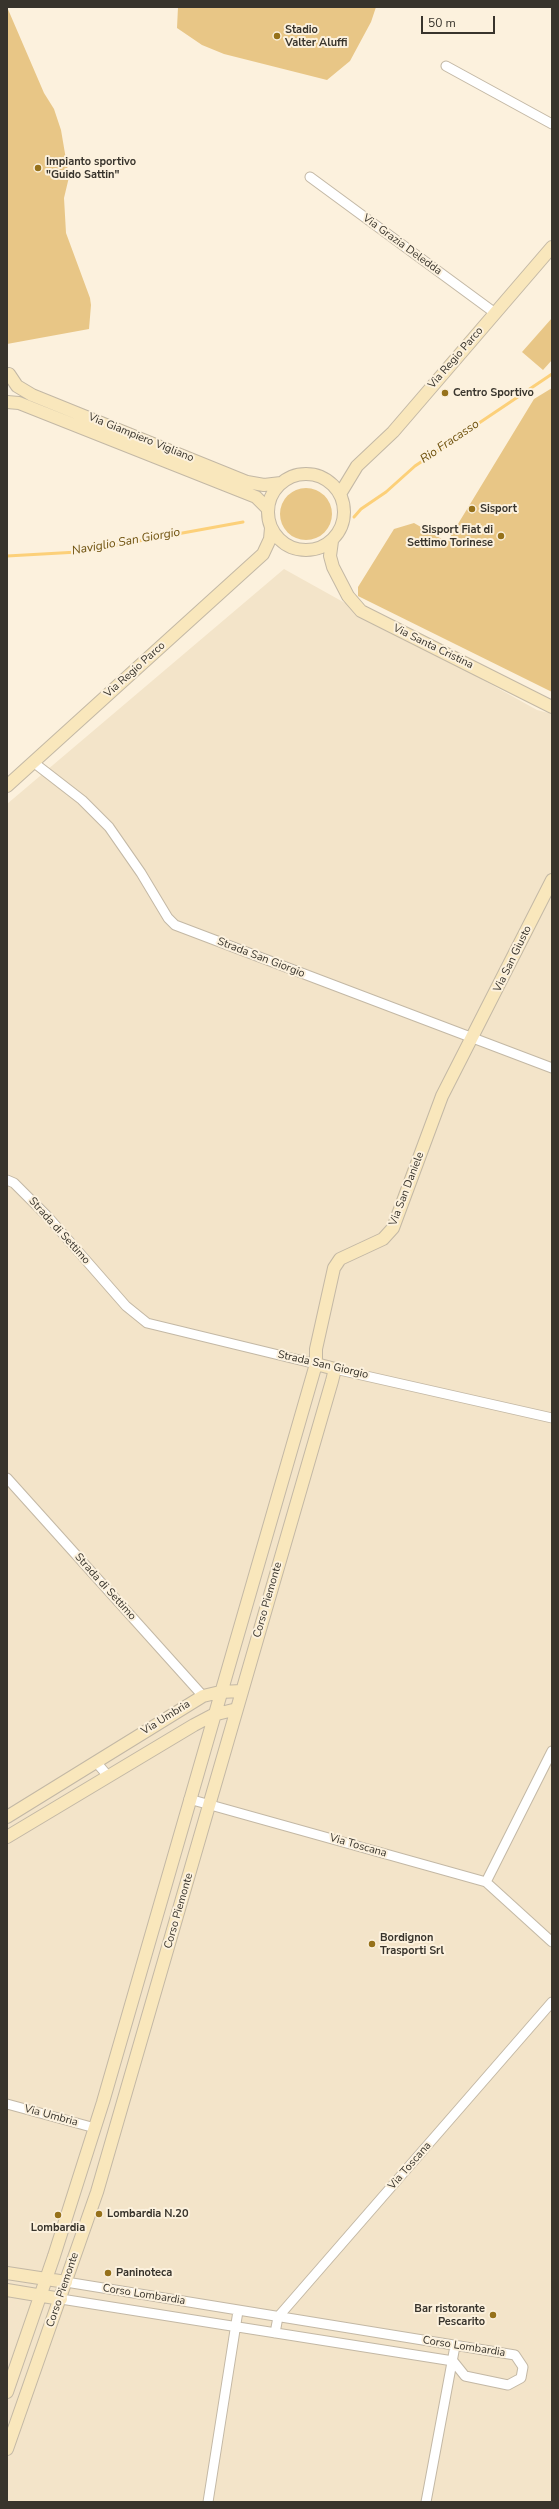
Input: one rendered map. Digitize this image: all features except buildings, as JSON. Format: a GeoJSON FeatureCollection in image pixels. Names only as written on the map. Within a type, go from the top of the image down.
{"type":"FeatureCollection","features":[{"type":"Feature","properties":{"kind":"street"},"geometry":{"type":"LineString","coordinates":[[446,66],[552,124]]}},
{"type":"Feature","properties":{"kind":"street","name":"Via Grazia Deledda"},"geometry":{"type":"LineString","coordinates":[[310,177],[495,313]]}},
{"type":"Feature","properties":{"kind":"street","name":"Via Regio Parco"},"geometry":{"type":"LineString","coordinates":[[327,480],[339,476],[357,466],[393,432],[552,247]]}},
{"type":"Feature","properties":{"kind":"street"},"geometry":{"type":"LineString","coordinates":[[7,389],[8,371]]}},
{"type":"Feature","properties":{"kind":"street","name":"Via Giampiero Vigliano"},"geometry":{"type":"LineString","coordinates":[[8,371],[17,386],[32,395],[247,482],[264,485],[281,483]]}},
{"type":"Feature","properties":{"kind":"street","name":"Via Giampiero Vigliano"},"geometry":{"type":"LineString","coordinates":[[7,402],[19,404],[256,498],[268,509]]}},
{"type":"Feature","properties":{"kind":"street","name":"Via Regio Parco"},"geometry":{"type":"LineString","coordinates":[[340,494],[357,466]]}},
{"type":"Feature","properties":{"kind":"street"},"geometry":{"type":"LineString","coordinates":[[306,550],[320,548],[332,541],[340,531],[344,519],[344,506],[340,494],[327,480],[316,475],[303,474],[292,477],[281,483],[273,492],[268,509],[271,528],[278,538],[288,546],[306,550],[333,566]]}},
{"type":"Feature","properties":{"kind":"street","name":"Via Regio Parco"},"geometry":{"type":"LineString","coordinates":[[7,786],[263,554],[270,539],[271,528]]}},
{"type":"Feature","properties":{"kind":"street","name":"Via Santa Cristina"},"geometry":{"type":"LineString","coordinates":[[332,541],[330,556],[333,566],[348,596],[361,611],[552,707]]}},
{"type":"Feature","properties":{"kind":"street","name":"Via Regio Parco"},"geometry":{"type":"LineString","coordinates":[[263,554],[288,546]]}},
{"type":"Feature","properties":{"kind":"street","name":"Strada San Giorgio"},"geometry":{"type":"LineString","coordinates":[[33,762],[82,800],[109,827],[141,873],[168,918],[175,925],[552,1068]]}},
{"type":"Feature","properties":{"kind":"street","name":"Via San Giusto"},"geometry":{"type":"LineString","coordinates":[[472,1038],[552,880]]}},
{"type":"Feature","properties":{"kind":"street","name":"Via San Daniele"},"geometry":{"type":"LineString","coordinates":[[316,1364],[316,1349],[334,1268],[340,1259],[383,1239],[394,1228],[442,1096],[472,1038]]}},
{"type":"Feature","properties":{"kind":"street","name":"Strada di Settimo"},"geometry":{"type":"LineString","coordinates":[[7,1180],[14,1183],[49,1218],[108,1286]]}},
{"type":"Feature","properties":{"kind":"street","name":"Strada San Giorgio"},"geometry":{"type":"LineString","coordinates":[[108,1286],[126,1306],[147,1323],[335,1369],[552,1418]]}},
{"type":"Feature","properties":{"kind":"street","name":"Corso Piemonte"},"geometry":{"type":"LineString","coordinates":[[7,2392],[46,2280],[95,2128],[213,1715],[316,1364]]}},
{"type":"Feature","properties":{"kind":"street","name":"Corso Piemonte"},"geometry":{"type":"LineString","coordinates":[[7,2449],[61,2299],[122,2107],[335,1369]]}},
{"type":"Feature","properties":{"kind":"street"},"geometry":{"type":"LineString","coordinates":[[286,1468],[305,1473]]}},
{"type":"Feature","properties":{"kind":"street","name":"Strada di Settimo"},"geometry":{"type":"LineString","coordinates":[[7,1478],[203,1696]]}},
{"type":"Feature","properties":{"kind":"street","name":"Via Umbria"},"geometry":{"type":"LineString","coordinates":[[7,1817],[203,1696],[220,1692],[242,1691]]}},
{"type":"Feature","properties":{"kind":"street","name":"Via Umbria"},"geometry":{"type":"LineString","coordinates":[[7,1837],[213,1715],[236,1709]]}},
{"type":"Feature","properties":{"kind":"street"},"geometry":{"type":"LineString","coordinates":[[486,1882],[552,1751]]}},
{"type":"Feature","properties":{"kind":"street"},"geometry":{"type":"LineString","coordinates":[[96,1762],[108,1776]]}},
{"type":"Feature","properties":{"kind":"street","name":"Via Toscana"},"geometry":{"type":"LineString","coordinates":[[190,1799],[486,1882],[552,1942]]}},
{"type":"Feature","properties":{"kind":"street","name":"Via Toscana"},"geometry":{"type":"LineString","coordinates":[[278,2317],[552,2002]]}},
{"type":"Feature","properties":{"kind":"street"},"geometry":{"type":"LineString","coordinates":[[120,2038],[141,2042]]}},
{"type":"Feature","properties":{"kind":"street"},"geometry":{"type":"LineString","coordinates":[[102,2102],[122,2107]]}},
{"type":"Feature","properties":{"kind":"street","name":"Via Umbria"},"geometry":{"type":"LineString","coordinates":[[7,2104],[95,2128]]}},
{"type":"Feature","properties":{"kind":"street","name":"Corso Lombardia"},"geometry":{"type":"LineString","coordinates":[[7,2273],[515,2355],[523,2367],[521,2378],[508,2385],[465,2376],[453,2361],[7,2290]]}},
{"type":"Feature","properties":{"kind":"street"},"geometry":{"type":"LineString","coordinates":[[208,2502],[238,2311]]}},
{"type":"Feature","properties":{"kind":"street"},"geometry":{"type":"LineString","coordinates":[[275,2333],[278,2317]]}},
{"type":"Feature","properties":{"kind":"street"},"geometry":{"type":"LineString","coordinates":[[426,2502],[455,2346]]}},
{"type":"Feature","properties":{"kind":"shaded area","name":"Impianto sportivo \"Guido Sattin\""},"geometry":{"type":"Polygon","coordinates":[[[7,7],[44,93],[54,109],[61,130],[69,177],[64,198],[66,233],[90,298],[91,305],[89,329],[7,344],[7,7]]]}},
{"type":"Feature","properties":{"kind":"shaded area","name":"Stadio Valter Aluffi"},"geometry":{"type":"Polygon","coordinates":[[[178,7],[376,7],[371,22],[350,61],[327,80],[224,54],[202,45],[177,28],[178,7]]]}},
{"type":"Feature","properties":{"kind":"shaded area"},"geometry":{"type":"Polygon","coordinates":[[[552,318],[552,360],[543,370],[522,352],[552,318]]]}},
{"type":"Feature","properties":{"kind":"shaded area","name":"Sisport Fiat di Settimo Torinese"},"geometry":{"type":"Polygon","coordinates":[[[552,388],[552,692],[358,596],[358,587],[394,529],[414,523],[447,542],[534,399],[552,388]]]}},
{"type":"Feature","properties":{"kind":"shaded area"},"geometry":{"type":"Polygon","coordinates":[[[301,488],[311,488],[325,495],[332,509],[332,519],[325,533],[311,540],[301,540],[291,536],[284,529],[280,519],[280,509],[284,499],[291,492],[301,488]]]}},
{"type":"Feature","properties":{"kind":"shaded area"},"geometry":{"type":"Polygon","coordinates":[[[284,569],[537,710],[552,714],[552,2502],[7,2502],[7,804],[284,569]]]}},
{"type":"Feature","properties":{"kind":"waterway","name":"Rio Fracasso"},"geometry":{"type":"LineString","coordinates":[[354,517],[361,509],[386,492],[415,466],[552,374]]}},
{"type":"Feature","properties":{"kind":"waterway","name":"Naviglio San Giorgio"},"geometry":{"type":"LineString","coordinates":[[7,556],[78,552],[243,522]]}},
{"type":"Feature","properties":{"kind":"place","name":"Stadio Valter Aluffi"},"geometry":{"type":"Point","coordinates":[277,36]}},
{"type":"Feature","properties":{"kind":"place","name":"Impianto sportivo \"Guido Sattin\""},"geometry":{"type":"Point","coordinates":[38,168]}},
{"type":"Feature","properties":{"kind":"place","name":"Centro Sportivo"},"geometry":{"type":"Point","coordinates":[445,393]}},
{"type":"Feature","properties":{"kind":"place","name":"Sisport"},"geometry":{"type":"Point","coordinates":[472,509]}},
{"type":"Feature","properties":{"kind":"place","name":"Sisport Fiat di Settimo Torinese"},"geometry":{"type":"Point","coordinates":[501,536]}},
{"type":"Feature","properties":{"kind":"place","name":"Bordignon Trasporti Srl"},"geometry":{"type":"Point","coordinates":[372,1944]}},
{"type":"Feature","properties":{"kind":"place","name":"Lombardia N.20"},"geometry":{"type":"Point","coordinates":[99,2214]}},
{"type":"Feature","properties":{"kind":"place","name":"Lombardia"},"geometry":{"type":"Point","coordinates":[58,2215]}},
{"type":"Feature","properties":{"kind":"place","name":"Paninoteca"},"geometry":{"type":"Point","coordinates":[108,2273]}},
{"type":"Feature","properties":{"kind":"place","name":"Bar ristorante Pescarito"},"geometry":{"type":"Point","coordinates":[493,2315]}}]}
